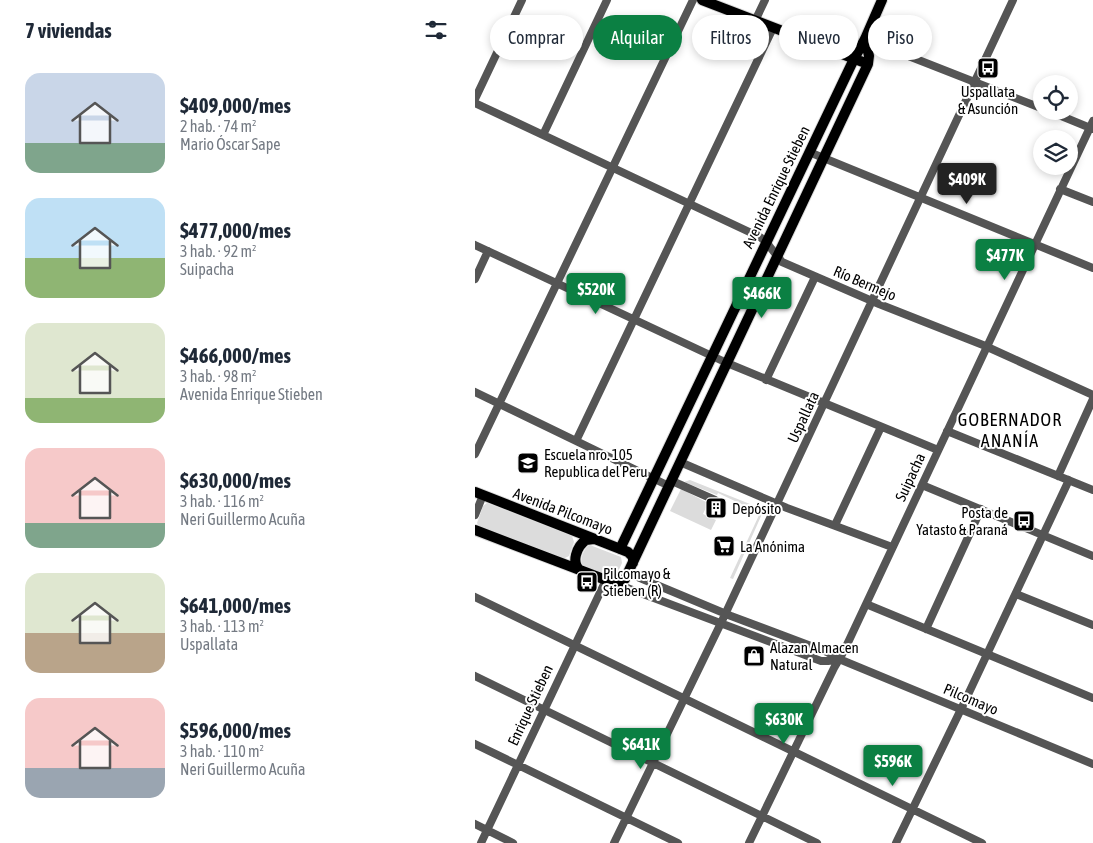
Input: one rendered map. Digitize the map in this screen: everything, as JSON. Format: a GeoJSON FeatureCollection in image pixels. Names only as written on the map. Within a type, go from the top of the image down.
{"type":"FeatureCollection","features":[{"type":"Feature","properties":{"kind":"main road"},"geometry":{"type":"LineString","coordinates":[[702,0],[742,15]]}},
{"type":"Feature","properties":{"kind":"main road","name":"Avenida Enrique Stieben"},"geometry":{"type":"LineString","coordinates":[[858,52],[882,0]]}},
{"type":"Feature","properties":{"kind":"main road"},"geometry":{"type":"LineString","coordinates":[[769,26],[779,30]]}},
{"type":"Feature","properties":{"kind":"main road"},"geometry":{"type":"LineString","coordinates":[[857,60],[868,64],[869,56],[865,39]]}},
{"type":"Feature","properties":{"kind":"main road","name":"Avenida Enrique Stieben"},"geometry":{"type":"LineString","coordinates":[[620,549],[854,60]]}},
{"type":"Feature","properties":{"kind":"main road","name":"Avenida Enrique Stieben"},"geometry":{"type":"LineString","coordinates":[[610,582],[622,581],[631,568],[868,64]]}},
{"type":"Feature","properties":{"kind":"main road","name":"Avenida Pilcomayo"},"geometry":{"type":"LineString","coordinates":[[479,494],[620,549],[632,555],[631,568]]}},
{"type":"Feature","properties":{"kind":"main road"},"geometry":{"type":"LineString","coordinates":[[475,530],[610,582]]}},
{"type":"Feature","properties":{"kind":"main road"},"geometry":{"type":"LineString","coordinates":[[583,572],[575,564],[578,552],[585,540],[595,539]]}},
{"type":"Feature","properties":{"kind":"street"},"geometry":{"type":"LineString","coordinates":[[475,101],[522,0]]}},
{"type":"Feature","properties":{"kind":"street"},"geometry":{"type":"LineString","coordinates":[[543,135],[607,0]]}},
{"type":"Feature","properties":{"kind":"street"},"geometry":{"type":"LineString","coordinates":[[475,454],[693,0]]}},
{"type":"Feature","properties":{"kind":"street"},"geometry":{"type":"LineString","coordinates":[[758,15],[765,0]]}},
{"type":"Feature","properties":{"kind":"street","name":"Uspallata"},"geometry":{"type":"LineString","coordinates":[[613,843],[721,623],[1013,0]]}},
{"type":"Feature","properties":{"kind":"street"},"geometry":{"type":"LineString","coordinates":[[576,441],[773,28]]}},
{"type":"Feature","properties":{"kind":"street"},"geometry":{"type":"LineString","coordinates":[[865,39],[1033,105]]}},
{"type":"Feature","properties":{"kind":"street","name":"Río Bermejo"},"geometry":{"type":"LineString","coordinates":[[475,101],[760,237],[782,262],[872,301],[987,346],[1093,397]]}},
{"type":"Feature","properties":{"kind":"street"},"geometry":{"type":"LineString","coordinates":[[1075,120],[1092,126]]}},
{"type":"Feature","properties":{"kind":"street","name":"Suipacha"},"geometry":{"type":"LineString","coordinates":[[749,843],[866,604],[1034,244],[1092,126]]}},
{"type":"Feature","properties":{"kind":"street"},"geometry":{"type":"LineString","coordinates":[[809,152],[1093,268]]}},
{"type":"Feature","properties":{"kind":"street"},"geometry":{"type":"LineString","coordinates":[[1061,189],[1093,202]]}},
{"type":"Feature","properties":{"kind":"street"},"geometry":{"type":"LineString","coordinates":[[475,245],[727,364],[938,450]]}},
{"type":"Feature","properties":{"kind":"street"},"geometry":{"type":"LineString","coordinates":[[475,279],[488,251]]}},
{"type":"Feature","properties":{"kind":"street"},"geometry":{"type":"LineString","coordinates":[[766,380],[815,277]]}},
{"type":"Feature","properties":{"kind":"street"},"geometry":{"type":"LineString","coordinates":[[475,392],[653,478],[683,485],[715,500]]}},
{"type":"Feature","properties":{"kind":"street"},"geometry":{"type":"LineString","coordinates":[[1057,476],[1093,397]]}},
{"type":"Feature","properties":{"kind":"street"},"geometry":{"type":"LineString","coordinates":[[835,526],[881,427]]}},
{"type":"Feature","properties":{"kind":"street"},"geometry":{"type":"LineString","coordinates":[[947,431],[1093,490]]}},
{"type":"Feature","properties":{"kind":"street"},"geometry":{"type":"LineString","coordinates":[[680,462],[777,504],[893,547]]}},
{"type":"Feature","properties":{"kind":"street"},"geometry":{"type":"LineString","coordinates":[[896,843],[1069,480]]}},
{"type":"Feature","properties":{"kind":"street"},"geometry":{"type":"LineString","coordinates":[[921,485],[1093,556]]}},
{"type":"Feature","properties":{"kind":"street"},"geometry":{"type":"LineString","coordinates":[[475,515],[479,494]]}},
{"type":"Feature","properties":{"kind":"street"},"geometry":{"type":"LineString","coordinates":[[926,629],[981,509]]}},
{"type":"Feature","properties":{"kind":"street","name":"Pilcomayo"},"geometry":{"type":"LineString","coordinates":[[631,568],[725,614],[827,652],[839,659],[1093,764]]}},
{"type":"Feature","properties":{"kind":"street","name":"Pilcomayo"},"geometry":{"type":"LineString","coordinates":[[610,582],[821,661],[828,662],[839,659]]}},
{"type":"Feature","properties":{"kind":"street","name":"Enrique Stieben"},"geometry":{"type":"LineString","coordinates":[[481,843],[575,645],[610,582]]}},
{"type":"Feature","properties":{"kind":"street"},"geometry":{"type":"LineString","coordinates":[[1016,594],[1093,625]]}},
{"type":"Feature","properties":{"kind":"street"},"geometry":{"type":"LineString","coordinates":[[475,597],[982,843]]}},
{"type":"Feature","properties":{"kind":"street"},"geometry":{"type":"LineString","coordinates":[[866,604],[1093,698]]}},
{"type":"Feature","properties":{"kind":"street"},"geometry":{"type":"LineString","coordinates":[[475,676],[817,843]]}},
{"type":"Feature","properties":{"kind":"street"},"geometry":{"type":"LineString","coordinates":[[475,744],[678,843]]}},
{"type":"Feature","properties":{"kind":"street"},"geometry":{"type":"LineString","coordinates":[[475,824],[513,843]]}},
{"type":"Feature","properties":{"kind":"shaded area"},"geometry":{"type":"Polygon","coordinates":[[[690,480],[760,508],[762,514],[733,579],[730,578],[760,513],[718,493],[717,495],[684,482],[690,480]]]}},
{"type":"Feature","properties":{"kind":"shaded area"},"geometry":{"type":"Polygon","coordinates":[[[681,489],[708,503],[703,514],[716,520],[711,530],[670,511],[681,489]]]}},
{"type":"Feature","properties":{"kind":"shaded area"},"geometry":{"type":"Polygon","coordinates":[[[487,503],[572,536],[574,542],[569,556],[563,559],[479,527],[477,523],[483,506],[487,503]]]}},
{"type":"Feature","properties":{"kind":"shaded area"},"geometry":{"type":"Polygon","coordinates":[[[590,545],[621,557],[622,563],[616,576],[610,577],[582,565],[583,554],[590,545]]]}},
{"type":"Feature","properties":{"kind":"place","name":"Uspallata & Asunción"},"geometry":{"type":"Point","coordinates":[988,68]}},
{"type":"Feature","properties":{"kind":"place","name":"Escuela nro. 105 Republica del Peru"},"geometry":{"type":"Point","coordinates":[528,463]}},
{"type":"Feature","properties":{"kind":"place","name":"Depósito"},"geometry":{"type":"Point","coordinates":[716,508]}},
{"type":"Feature","properties":{"kind":"place","name":"Posta de Yatasto & Paraná"},"geometry":{"type":"Point","coordinates":[1024,521]}},
{"type":"Feature","properties":{"kind":"place","name":"La Anónima"},"geometry":{"type":"Point","coordinates":[724,546]}},
{"type":"Feature","properties":{"kind":"place","name":"Pilcomayo & Stieben (R)"},"geometry":{"type":"Point","coordinates":[587,582]}},
{"type":"Feature","properties":{"kind":"place","name":"Alazan Almacen Natural"},"geometry":{"type":"Point","coordinates":[754,656]}},
{"type":"Feature","properties":{"kind":"district","name":"GOBERNADOR ANANÍA"},"geometry":{"type":"Point","coordinates":[1010,429]}}]}
